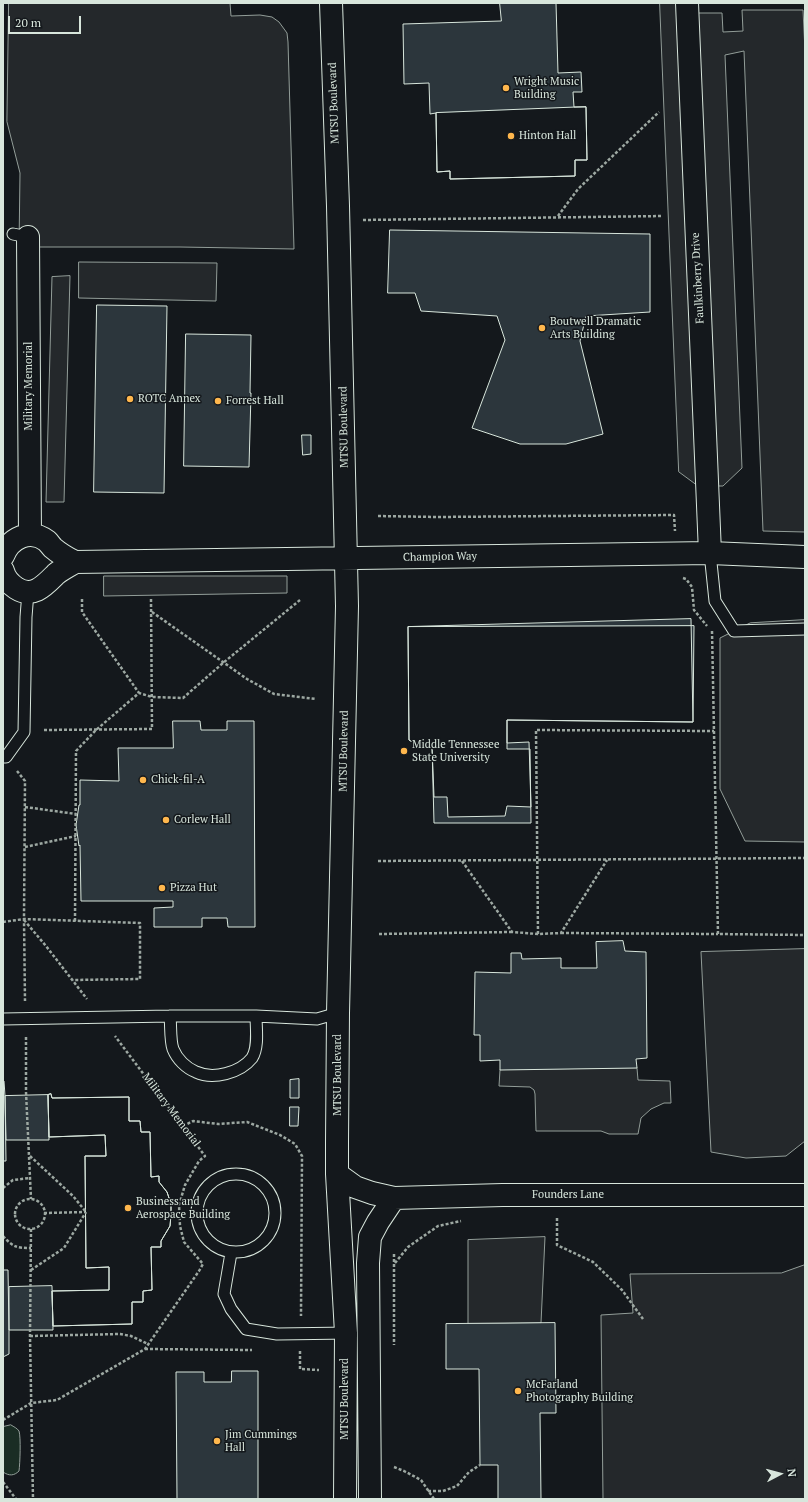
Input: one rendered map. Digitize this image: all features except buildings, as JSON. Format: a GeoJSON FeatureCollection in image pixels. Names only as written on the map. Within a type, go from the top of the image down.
{"type":"FeatureCollection","features":[{"type":"Feature","properties":{"kind":"street","name":"MTSU Boulevard"},"geometry":{"type":"LineString","coordinates":[[330,3],[338,206],[347,558],[338,1013],[338,1174],[346,1333],[345,1499]]}},
{"type":"Feature","properties":{"kind":"street","name":"Faulkinberry Drive"},"geometry":{"type":"LineString","coordinates":[[687,3],[710,552]]}},
{"type":"Feature","properties":{"kind":"street","name":"Military Memorial"},"geometry":{"type":"LineString","coordinates":[[21,236],[30,535]]}},
{"type":"Feature","properties":{"kind":"street"},"geometry":{"type":"LineString","coordinates":[[3,556],[6,548],[12,541],[30,535],[47,541],[61,554],[75,562],[58,573],[44,586],[37,590],[28,592],[10,584],[3,571]]}},
{"type":"Feature","properties":{"kind":"street","name":"Champion Way"},"geometry":{"type":"LineString","coordinates":[[75,562],[710,552],[805,557]]}},
{"type":"Feature","properties":{"kind":"street","name":"Founders Lane"},"geometry":{"type":"LineString","coordinates":[[338,1174],[356,1187],[372,1193],[394,1198],[503,1195],[805,1195]]}},
{"type":"Feature","properties":{"kind":"street"},"geometry":{"type":"LineString","coordinates":[[370,1499],[368,1263],[370,1237],[394,1198]]}},
{"type":"Feature","properties":{"kind":"lane"},"geometry":{"type":"LineString","coordinates":[[710,552],[715,601],[734,631],[805,629]]}},
{"type":"Feature","properties":{"kind":"lane"},"geometry":{"type":"LineString","coordinates":[[3,757],[6,757],[24,732],[26,617],[28,592]]}},
{"type":"Feature","properties":{"kind":"lane"},"geometry":{"type":"LineString","coordinates":[[3,1019],[256,1016],[317,1019],[338,1013]]}},
{"type":"Feature","properties":{"kind":"lane"},"geometry":{"type":"LineString","coordinates":[[170,1016],[172,1048],[181,1062],[196,1072],[213,1075],[231,1072],[242,1066],[252,1057],[256,1045],[256,1016]]}},
{"type":"Feature","properties":{"kind":"lane"},"geometry":{"type":"LineString","coordinates":[[234,1174],[247,1176],[259,1181],[268,1191],[273,1202],[275,1215],[272,1228],[265,1239],[256,1247],[244,1252],[231,1252],[218,1249],[208,1241],[200,1231],[197,1218],[197,1205],[202,1193],[210,1183],[222,1176],[234,1174]]}},
{"type":"Feature","properties":{"kind":"lane"},"geometry":{"type":"LineString","coordinates":[[231,1252],[224,1294],[231,1309],[246,1329],[277,1334],[369,1332]]}},
{"type":"Feature","properties":{"kind":"path"},"geometry":{"type":"LineString","coordinates":[[558,217],[578,189],[659,112]]}},
{"type":"Feature","properties":{"kind":"path"},"geometry":{"type":"LineString","coordinates":[[363,220],[663,216]]}},
{"type":"Feature","properties":{"kind":"path"},"geometry":{"type":"LineString","coordinates":[[378,516],[445,517],[674,515],[676,576],[686,578],[692,588],[694,610],[712,632],[718,934]]}},
{"type":"Feature","properties":{"kind":"path"},"geometry":{"type":"LineString","coordinates":[[82,599],[82,612],[139,693],[152,697],[182,698],[300,600]]}},
{"type":"Feature","properties":{"kind":"path"},"geometry":{"type":"LineString","coordinates":[[44,730],[152,729],[152,599]]}},
{"type":"Feature","properties":{"kind":"path"},"geometry":{"type":"LineString","coordinates":[[152,612],[223,663],[247,679],[274,694],[316,698]]}},
{"type":"Feature","properties":{"kind":"path"},"geometry":{"type":"LineString","coordinates":[[75,921],[76,752],[96,730],[139,693]]}},
{"type":"Feature","properties":{"kind":"path"},"geometry":{"type":"LineString","coordinates":[[538,934],[536,730],[714,731]]}},
{"type":"Feature","properties":{"kind":"path"},"geometry":{"type":"LineString","coordinates":[[16,769],[25,781],[24,920],[26,1007]]}},
{"type":"Feature","properties":{"kind":"path"},"geometry":{"type":"LineString","coordinates":[[25,807],[76,814]]}},
{"type":"Feature","properties":{"kind":"path"},"geometry":{"type":"LineString","coordinates":[[25,847],[76,836]]}},
{"type":"Feature","properties":{"kind":"path"},"geometry":{"type":"LineString","coordinates":[[378,861],[805,858]]}},
{"type":"Feature","properties":{"kind":"path"},"geometry":{"type":"LineString","coordinates":[[561,933],[608,860]]}},
{"type":"Feature","properties":{"kind":"path"},"geometry":{"type":"LineString","coordinates":[[462,861],[512,932]]}},
{"type":"Feature","properties":{"kind":"path"},"geometry":{"type":"LineString","coordinates":[[24,920],[90,1003]]}},
{"type":"Feature","properties":{"kind":"path"},"geometry":{"type":"LineString","coordinates":[[3,922],[24,920],[140,923],[140,979],[73,980]]}},
{"type":"Feature","properties":{"kind":"path"},"geometry":{"type":"LineString","coordinates":[[379,934],[512,932],[538,934],[805,935]]}},
{"type":"Feature","properties":{"kind":"path","name":"Military Memorial"},"geometry":{"type":"LineString","coordinates":[[31,1403],[57,1400],[145,1349],[203,1264],[184,1242],[180,1226],[178,1205],[184,1185],[200,1160],[205,1156],[111,1030]]}},
{"type":"Feature","properties":{"kind":"path"},"geometry":{"type":"LineString","coordinates":[[26,1032],[26,1092],[31,1199]]}},
{"type":"Feature","properties":{"kind":"path"},"geometry":{"type":"LineString","coordinates":[[183,1126],[193,1122],[218,1124],[248,1122],[280,1134],[295,1144],[302,1156],[300,1369],[319,1370]]}},
{"type":"Feature","properties":{"kind":"path"},"geometry":{"type":"LineString","coordinates":[[29,1155],[74,1196],[86,1212]]}},
{"type":"Feature","properties":{"kind":"path"},"geometry":{"type":"LineString","coordinates":[[3,1188],[13,1180],[30,1178]]}},
{"type":"Feature","properties":{"kind":"path"},"geometry":{"type":"LineString","coordinates":[[31,1199],[43,1207],[44,1213],[40,1225],[31,1229],[22,1227],[16,1219],[15,1214],[18,1205],[31,1199]]}},
{"type":"Feature","properties":{"kind":"path"},"geometry":{"type":"LineString","coordinates":[[44,1213],[86,1212]]}},
{"type":"Feature","properties":{"kind":"path"},"geometry":{"type":"LineString","coordinates":[[30,1270],[64,1248],[86,1212]]}},
{"type":"Feature","properties":{"kind":"path"},"geometry":{"type":"LineString","coordinates":[[557,1214],[557,1245],[593,1262],[622,1290],[643,1319]]}},
{"type":"Feature","properties":{"kind":"path"},"geometry":{"type":"LineString","coordinates":[[394,1263],[408,1248],[438,1226],[463,1221]]}},
{"type":"Feature","properties":{"kind":"path"},"geometry":{"type":"LineString","coordinates":[[31,1229],[30,1336],[33,1499]]}},
{"type":"Feature","properties":{"kind":"path"},"geometry":{"type":"LineString","coordinates":[[3,1236],[10,1245],[18,1248],[31,1248]]}},
{"type":"Feature","properties":{"kind":"path"},"geometry":{"type":"LineString","coordinates":[[30,1336],[120,1334],[131,1336],[148,1344]]}},
{"type":"Feature","properties":{"kind":"path"},"geometry":{"type":"LineString","coordinates":[[145,1349],[252,1350]]}},
{"type":"Feature","properties":{"kind":"path"},"geometry":{"type":"LineString","coordinates":[[292,1351],[300,1351]]}},
{"type":"Feature","properties":{"kind":"path"},"geometry":{"type":"LineString","coordinates":[[3,1420],[31,1403]]}},
{"type":"Feature","properties":{"kind":"path"},"geometry":{"type":"LineString","coordinates":[[428,1491],[443,1491],[457,1486],[469,1472],[480,1465]]}},
{"type":"Feature","properties":{"kind":"path"},"geometry":{"type":"LineString","coordinates":[[394,1467],[421,1480],[434,1499]]}},
{"type":"Feature","properties":{"kind":"path"},"geometry":{"type":"LineString","coordinates":[[3,1482],[16,1499]]}},
{"type":"Feature","properties":{"kind":"green space"},"geometry":{"type":"Polygon","coordinates":[[[11,1425],[19,1431],[20,1434],[20,1457],[19,1471],[11,1475],[3,1472],[3,1427],[11,1425]]]}},
{"type":"Feature","properties":{"kind":"shaded area"},"geometry":{"type":"Polygon","coordinates":[[[9,3],[230,3],[231,16],[260,15],[272,17],[279,22],[287,33],[288,42],[294,249],[19,247],[20,173],[7,122],[9,3]]]}},
{"type":"Feature","properties":{"kind":"shaded area"},"geometry":{"type":"Polygon","coordinates":[[[660,3],[687,3],[686,13],[722,13],[723,32],[743,31],[742,10],[803,10],[805,51],[805,532],[763,531],[744,51],[725,55],[742,468],[723,486],[698,486],[679,472],[660,3]]]}},
{"type":"Feature","properties":{"kind":"shaded area"},"geometry":{"type":"Polygon","coordinates":[[[79,262],[217,263],[216,301],[79,298],[79,262]]]}},
{"type":"Feature","properties":{"kind":"shaded area"},"geometry":{"type":"Polygon","coordinates":[[[70,276],[64,502],[46,502],[52,277],[70,276]]]}},
{"type":"Feature","properties":{"kind":"shaded area"},"geometry":{"type":"Polygon","coordinates":[[[104,576],[287,576],[287,593],[104,596],[104,576]]]}},
{"type":"Feature","properties":{"kind":"shaded area"},"geometry":{"type":"Polygon","coordinates":[[[805,620],[805,842],[745,841],[720,789],[720,638],[750,623],[805,620]]]}},
{"type":"Feature","properties":{"kind":"shaded area"},"geometry":{"type":"Polygon","coordinates":[[[805,949],[805,1141],[786,1156],[746,1158],[711,1152],[701,952],[805,949]]]}},
{"type":"Feature","properties":{"kind":"shaded area"},"geometry":{"type":"Polygon","coordinates":[[[637,1068],[638,1080],[670,1081],[671,1103],[664,1103],[651,1109],[641,1118],[638,1134],[609,1134],[601,1131],[536,1131],[534,1090],[530,1087],[499,1086],[500,1070],[637,1068]]]}},
{"type":"Feature","properties":{"kind":"shaded area"},"geometry":{"type":"Polygon","coordinates":[[[545,1237],[541,1323],[468,1324],[468,1240],[545,1237]]]}},
{"type":"Feature","properties":{"kind":"shaded area"},"geometry":{"type":"Polygon","coordinates":[[[805,1265],[805,1499],[603,1499],[601,1315],[633,1313],[630,1274],[781,1273],[805,1265]]]}},
{"type":"Feature","properties":{"kind":"place","name":"Wright Music Building"},"geometry":{"type":"Point","coordinates":[506,88]}},
{"type":"Feature","properties":{"kind":"place","name":"Hinton Hall"},"geometry":{"type":"Point","coordinates":[511,136]}},
{"type":"Feature","properties":{"kind":"place","name":"Boutwell Dramatic Arts Building"},"geometry":{"type":"Point","coordinates":[542,328]}},
{"type":"Feature","properties":{"kind":"place","name":"ROTC Annex"},"geometry":{"type":"Point","coordinates":[130,399]}},
{"type":"Feature","properties":{"kind":"place","name":"Forrest Hall"},"geometry":{"type":"Point","coordinates":[218,401]}},
{"type":"Feature","properties":{"kind":"place","name":"Middle Tennessee State University"},"geometry":{"type":"Point","coordinates":[404,751]}},
{"type":"Feature","properties":{"kind":"place","name":"Chick-fil-A"},"geometry":{"type":"Point","coordinates":[143,780]}},
{"type":"Feature","properties":{"kind":"place","name":"Corlew Hall"},"geometry":{"type":"Point","coordinates":[166,820]}},
{"type":"Feature","properties":{"kind":"place","name":"Pizza Hut"},"geometry":{"type":"Point","coordinates":[162,888]}},
{"type":"Feature","properties":{"kind":"place","name":"Business and Aerospace Building"},"geometry":{"type":"Point","coordinates":[128,1208]}},
{"type":"Feature","properties":{"kind":"place","name":"McFarland Photography Building"},"geometry":{"type":"Point","coordinates":[518,1391]}},
{"type":"Feature","properties":{"kind":"place","name":"Jim Cummings Hall"},"geometry":{"type":"Point","coordinates":[217,1441]}}]}
